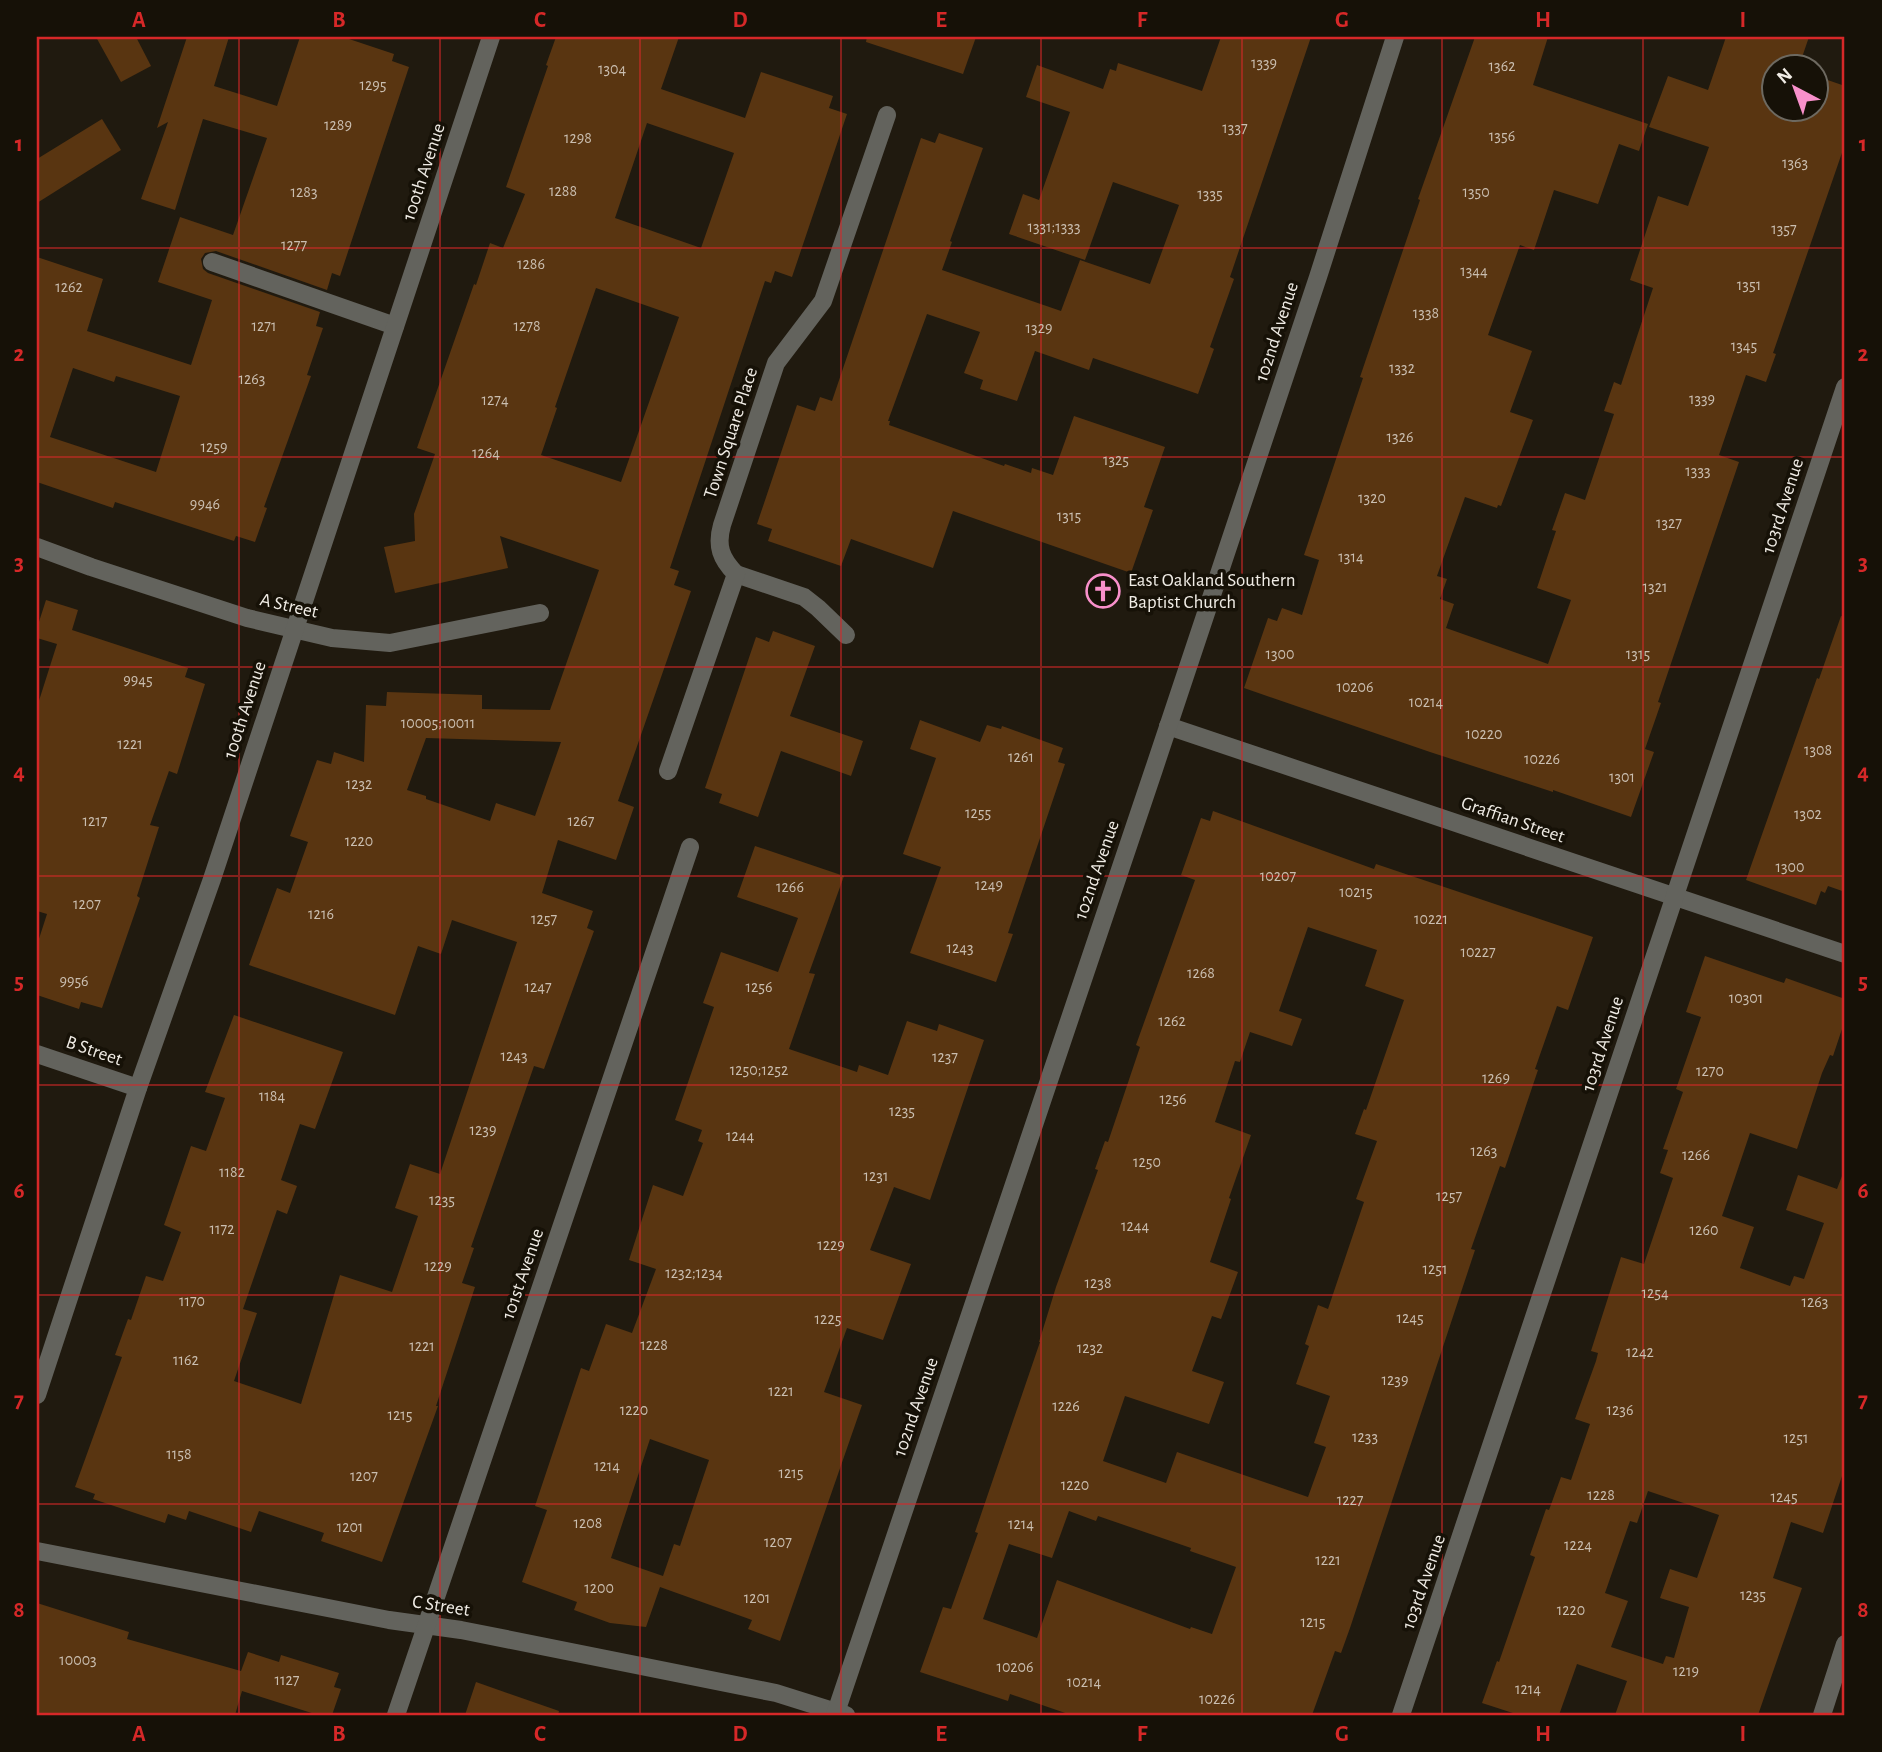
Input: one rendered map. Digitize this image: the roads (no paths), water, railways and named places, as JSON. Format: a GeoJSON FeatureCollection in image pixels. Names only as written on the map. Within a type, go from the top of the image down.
{"type":"FeatureCollection","features":[{"type":"Feature","properties":{"kind":"street","name":"100th Avenue"},"geometry":{"type":"LineString","coordinates":[[37,1395],[138,1088],[212,879],[491,37]]}},
{"type":"Feature","properties":{"kind":"street","name":"102nd Avenue"},"geometry":{"type":"LineString","coordinates":[[839,1714],[1322,264],[1395,37]]}},
{"type":"Feature","properties":{"kind":"street","name":"Town Square Place"},"geometry":{"type":"LineString","coordinates":[[736,574],[720,553],[718,539],[722,525],[776,363],[823,301],[887,115]]}},
{"type":"Feature","properties":{"kind":"street"},"geometry":{"type":"LineString","coordinates":[[212,262],[395,326]]}},
{"type":"Feature","properties":{"kind":"street","name":"103rd Avenue"},"geometry":{"type":"LineString","coordinates":[[1401,1715],[1845,387]]}},
{"type":"Feature","properties":{"kind":"street","name":"A Street"},"geometry":{"type":"LineString","coordinates":[[37,547],[247,618],[332,638],[390,643],[540,613]]}},
{"type":"Feature","properties":{"kind":"street"},"geometry":{"type":"LineString","coordinates":[[668,771],[736,574],[804,597],[846,635]]}},
{"type":"Feature","properties":{"kind":"street","name":"Graffian Street"},"geometry":{"type":"LineString","coordinates":[[1168,726],[1845,954]]}},
{"type":"Feature","properties":{"kind":"street","name":"101st Avenue"},"geometry":{"type":"LineString","coordinates":[[396,1715],[690,847]]}},
{"type":"Feature","properties":{"kind":"street","name":"B Street"},"geometry":{"type":"LineString","coordinates":[[37,1054],[138,1088]]}},
{"type":"Feature","properties":{"kind":"street","name":"C Street"},"geometry":{"type":"LineString","coordinates":[[37,1551],[776,1693],[839,1714]]}},
{"type":"Feature","properties":{"kind":"street"},"geometry":{"type":"LineString","coordinates":[[1822,1715],[1845,1644]]}},
{"type":"Feature","properties":{"kind":"place","name":"East Oakland Southern Baptist Church"},"geometry":{"type":"Point","coordinates":[1103,591]}}]}
